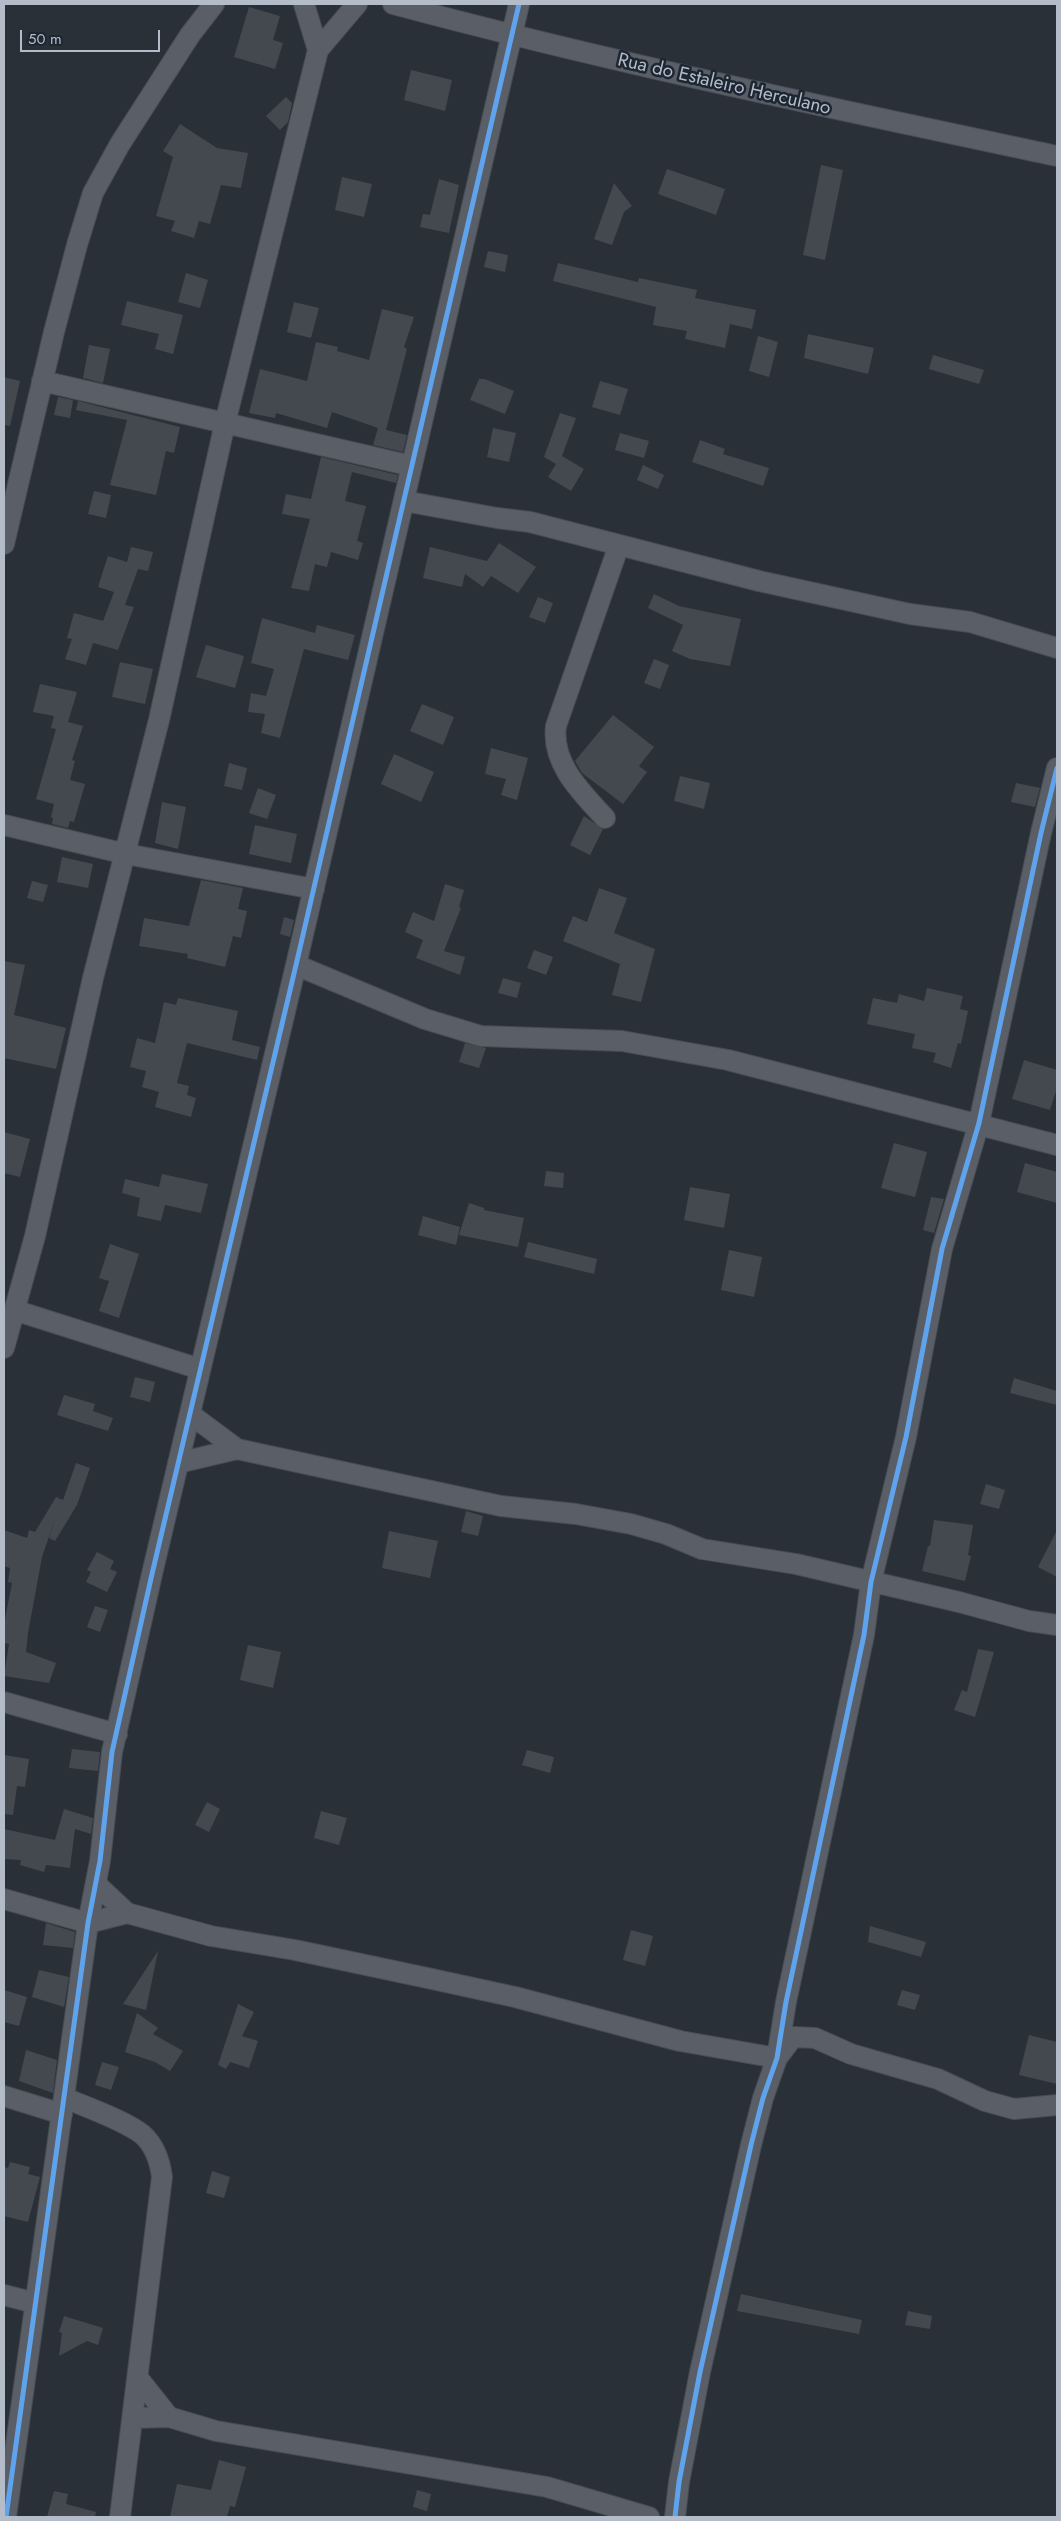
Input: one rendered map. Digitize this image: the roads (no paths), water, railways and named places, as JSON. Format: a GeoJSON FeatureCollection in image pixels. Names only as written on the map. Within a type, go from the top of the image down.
{"type":"FeatureCollection","features":[{"type":"Feature","properties":{"kind":"street"},"geometry":{"type":"LineString","coordinates":[[4,544],[76,245],[93,193],[120,144],[190,35],[214,4]]}},
{"type":"Feature","properties":{"kind":"street"},"geometry":{"type":"LineString","coordinates":[[304,4],[318,50]]}},
{"type":"Feature","properties":{"kind":"street"},"geometry":{"type":"LineString","coordinates":[[4,1348],[36,1236],[93,978],[126,854],[197,558],[225,423],[318,50],[357,4]]}},
{"type":"Feature","properties":{"kind":"street","name":"Rua do Estaleiro Herculano"},"geometry":{"type":"LineString","coordinates":[[394,4],[512,36],[708,82],[1057,156]]}},
{"type":"Feature","properties":{"kind":"street"},"geometry":{"type":"LineString","coordinates":[[6,2517],[116,1734],[519,4]]}},
{"type":"Feature","properties":{"kind":"street"},"geometry":{"type":"LineString","coordinates":[[42,381],[412,466]]}},
{"type":"Feature","properties":{"kind":"street"},"geometry":{"type":"LineString","coordinates":[[404,501],[530,522],[758,582],[910,614],[970,622],[1057,648]]}},
{"type":"Feature","properties":{"kind":"street"},"geometry":{"type":"LineString","coordinates":[[605,818],[580,792],[557,752],[554,740],[556,726],[619,545]]}},
{"type":"Feature","properties":{"kind":"street"},"geometry":{"type":"LineString","coordinates":[[675,2517],[679,2482],[700,2372],[751,2145],[763,2098],[777,2058],[786,2002],[864,1634],[871,1582],[906,1436],[942,1249],[979,1123],[1040,833],[1057,768]]}},
{"type":"Feature","properties":{"kind":"street"},"geometry":{"type":"LineString","coordinates":[[4,825],[126,854],[314,889]]}},
{"type":"Feature","properties":{"kind":"street"},"geometry":{"type":"LineString","coordinates":[[296,965],[425,1019],[481,1036],[622,1041],[675,1050],[728,1060],[1057,1144]]}},
{"type":"Feature","properties":{"kind":"street"},"geometry":{"type":"LineString","coordinates":[[14,1310],[200,1369]]}},
{"type":"Feature","properties":{"kind":"street"},"geometry":{"type":"LineString","coordinates":[[190,1414],[237,1449],[483,1502],[576,1514],[631,1524],[666,1534],[702,1549],[796,1564],[1029,1621],[1057,1625]]}},
{"type":"Feature","properties":{"kind":"street"},"geometry":{"type":"LineString","coordinates":[[178,1462],[237,1449]]}},
{"type":"Feature","properties":{"kind":"street"},"geometry":{"type":"LineString","coordinates":[[4,1702],[116,1734]]}},
{"type":"Feature","properties":{"kind":"street"},"geometry":{"type":"LineString","coordinates":[[96,1884],[127,1913],[211,1936],[295,1950],[432,1978],[514,1997],[680,2041],[777,2058]]}},
{"type":"Feature","properties":{"kind":"street"},"geometry":{"type":"LineString","coordinates":[[4,1898],[88,1923],[127,1913]]}},
{"type":"Feature","properties":{"kind":"street"},"geometry":{"type":"LineString","coordinates":[[777,2058],[793,2037],[815,2038],[852,2054],[938,2080],[1014,2109],[1057,2105]]}},
{"type":"Feature","properties":{"kind":"street"},"geometry":{"type":"LineString","coordinates":[[4,2096],[63,2106],[143,2135],[153,2148],[160,2162],[162,2177],[120,2517]]}},
{"type":"Feature","properties":{"kind":"street"},"geometry":{"type":"LineString","coordinates":[[4,2294],[35,2303]]}},
{"type":"Feature","properties":{"kind":"street"},"geometry":{"type":"LineString","coordinates":[[138,2378],[169,2417]]}},
{"type":"Feature","properties":{"kind":"street"},"geometry":{"type":"LineString","coordinates":[[133,2418],[169,2417],[216,2431],[547,2487],[649,2517]]}}]}
